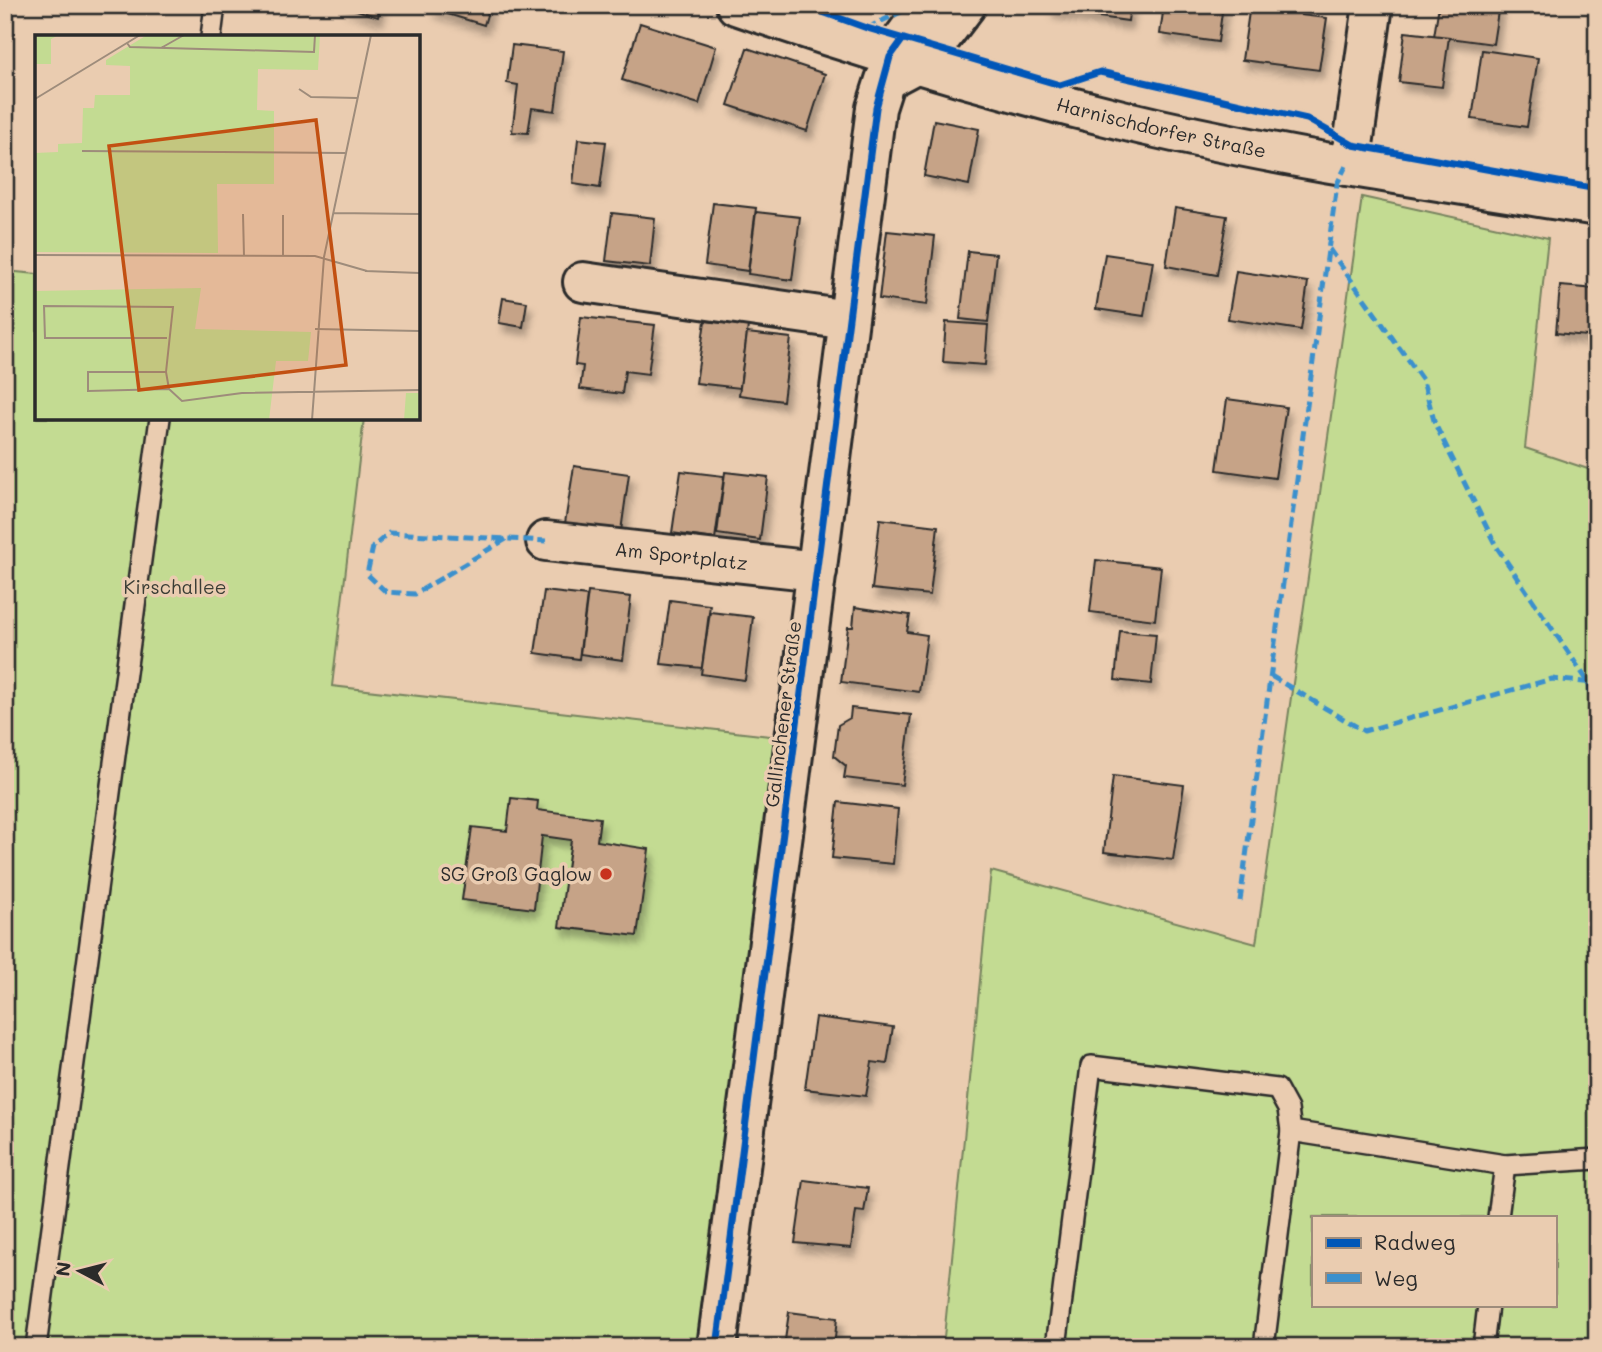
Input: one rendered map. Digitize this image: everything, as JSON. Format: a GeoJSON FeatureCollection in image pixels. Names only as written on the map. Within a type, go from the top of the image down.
{"type":"FeatureCollection","features":[{"type":"Feature","properties":{"kind":"street","name":"Harnischdorfer Straße"},"geometry":{"type":"LineString","coordinates":[[736,5],[894,72],[1346,166],[1597,206]]}},
{"type":"Feature","properties":{"kind":"street"},"geometry":{"type":"LineString","coordinates":[[894,72],[928,5]]}},
{"type":"Feature","properties":{"kind":"street"},"geometry":{"type":"LineString","coordinates":[[894,72],[933,48],[966,5]]}},
{"type":"Feature","properties":{"kind":"street"},"geometry":{"type":"LineString","coordinates":[[1346,166],[1353,145],[1373,5]]}},
{"type":"Feature","properties":{"kind":"street","name":"Gallinchener Straße"},"geometry":{"type":"LineString","coordinates":[[718,1347],[876,108],[894,72]]}},
{"type":"Feature","properties":{"kind":"street"},"geometry":{"type":"LineString","coordinates":[[583,282],[848,320]]}},
{"type":"Feature","properties":{"kind":"street","name":"Am Sportplatz"},"geometry":{"type":"LineString","coordinates":[[546,541],[817,571]]}},
{"type":"Feature","properties":{"kind":"lane"},"geometry":{"type":"LineString","coordinates":[[211,35],[215,5]]}},
{"type":"Feature","properties":{"kind":"lane"},"geometry":{"type":"LineString","coordinates":[[36,1347],[160,420]]}},
{"type":"Feature","properties":{"kind":"lane"},"geometry":{"type":"LineString","coordinates":[[1056,1347],[1091,1066],[1277,1089],[1288,1108],[1291,1131],[1264,1347]]}},
{"type":"Feature","properties":{"kind":"lane"},"geometry":{"type":"LineString","coordinates":[[1291,1131],[1505,1165],[1597,1159]]}},
{"type":"Feature","properties":{"kind":"lane"},"geometry":{"type":"LineString","coordinates":[[1499,1216],[1505,1165]]}},
{"type":"Feature","properties":{"kind":"lane"},"geometry":{"type":"LineString","coordinates":[[1483,1347],[1488,1306]]}},
{"type":"Feature","properties":{"kind":"green space"},"geometry":{"type":"Polygon","coordinates":[[[1362,197],[1548,238],[1525,448],[1597,472],[1597,1347],[943,1347],[991,871],[1256,944],[1362,197]]]}},
{"type":"Feature","properties":{"kind":"green space","name":"Kirschallee"},"geometry":{"type":"Polygon","coordinates":[[[5,271],[35,274],[35,420],[364,420],[332,686],[779,737],[701,1347],[5,1347],[5,271]]]}},
{"type":"Feature","properties":{"kind":"building"},"geometry":{"type":"Polygon","coordinates":[[[341,5],[381,5],[378,17],[341,5]]]}},
{"type":"Feature","properties":{"kind":"building"},"geometry":{"type":"Polygon","coordinates":[[[432,5],[490,5],[484,25],[431,9],[432,5]]]}},
{"type":"Feature","properties":{"kind":"building"},"geometry":{"type":"Polygon","coordinates":[[[1050,5],[1130,5],[1128,21],[1049,10],[1050,5]]]}},
{"type":"Feature","properties":{"kind":"building"},"geometry":{"type":"Polygon","coordinates":[[[1164,5],[1223,5],[1218,42],[1160,34],[1164,5]]]}},
{"type":"Feature","properties":{"kind":"building"},"geometry":{"type":"Polygon","coordinates":[[[1250,5],[1302,5],[1301,15],[1327,18],[1319,70],[1242,60],[1250,5]]]}},
{"type":"Feature","properties":{"kind":"building"},"geometry":{"type":"Polygon","coordinates":[[[1439,5],[1499,5],[1493,44],[1434,36],[1439,5]]]}},
{"type":"Feature","properties":{"kind":"building"},"geometry":{"type":"Polygon","coordinates":[[[640,23],[716,47],[699,104],[622,80],[640,23]]]}},
{"type":"Feature","properties":{"kind":"building"},"geometry":{"type":"Polygon","coordinates":[[[1405,32],[1449,37],[1442,87],[1399,82],[1405,32]]]}},
{"type":"Feature","properties":{"kind":"building"},"geometry":{"type":"Polygon","coordinates":[[[512,45],[563,51],[555,111],[532,108],[528,133],[512,132],[518,85],[507,83],[512,45]]]}},
{"type":"Feature","properties":{"kind":"building"},"geometry":{"type":"Polygon","coordinates":[[[747,48],[825,74],[807,131],[728,105],[747,48]]]}},
{"type":"Feature","properties":{"kind":"building"},"geometry":{"type":"Polygon","coordinates":[[[1482,50],[1538,58],[1527,127],[1472,119],[1482,50]]]}},
{"type":"Feature","properties":{"kind":"building"},"geometry":{"type":"Polygon","coordinates":[[[934,120],[979,129],[969,185],[924,176],[934,120]]]}},
{"type":"Feature","properties":{"kind":"building"},"geometry":{"type":"Polygon","coordinates":[[[578,139],[606,142],[600,188],[573,184],[578,139]]]}},
{"type":"Feature","properties":{"kind":"building"},"geometry":{"type":"Polygon","coordinates":[[[713,203],[756,208],[748,271],[705,265],[713,203]]]}},
{"type":"Feature","properties":{"kind":"building"},"geometry":{"type":"Polygon","coordinates":[[[1175,208],[1227,216],[1217,275],[1166,266],[1175,208]]]}},
{"type":"Feature","properties":{"kind":"building"},"geometry":{"type":"Polygon","coordinates":[[[756,212],[800,217],[792,280],[748,274],[756,212]]]}},
{"type":"Feature","properties":{"kind":"building"},"geometry":{"type":"Polygon","coordinates":[[[612,213],[655,218],[650,266],[606,261],[612,213]]]}},
{"type":"Feature","properties":{"kind":"building"},"geometry":{"type":"Polygon","coordinates":[[[887,231],[935,236],[927,305],[879,299],[887,231]]]}},
{"type":"Feature","properties":{"kind":"building"},"geometry":{"type":"Polygon","coordinates":[[[968,251],[996,254],[988,322],[960,319],[968,251]]]}},
{"type":"Feature","properties":{"kind":"building"},"geometry":{"type":"Polygon","coordinates":[[[1105,254],[1153,261],[1144,316],[1096,309],[1105,254]]]}},
{"type":"Feature","properties":{"kind":"building"},"geometry":{"type":"Polygon","coordinates":[[[1236,271],[1308,282],[1301,330],[1228,319],[1236,271]]]}},
{"type":"Feature","properties":{"kind":"building"},"geometry":{"type":"Polygon","coordinates":[[[1560,286],[1597,289],[1597,337],[1556,333],[1560,286]]]}},
{"type":"Feature","properties":{"kind":"building"},"geometry":{"type":"Polygon","coordinates":[[[503,298],[527,302],[523,327],[499,323],[503,298]]]}},
{"type":"Feature","properties":{"kind":"building"},"geometry":{"type":"Polygon","coordinates":[[[581,317],[655,325],[648,374],[625,371],[622,394],[580,389],[583,366],[575,365],[581,317]]]}},
{"type":"Feature","properties":{"kind":"building"},"geometry":{"type":"Polygon","coordinates":[[[705,321],[748,326],[740,388],[696,383],[705,321]]]}},
{"type":"Feature","properties":{"kind":"building"},"geometry":{"type":"Polygon","coordinates":[[[946,322],[988,325],[985,365],[943,362],[946,322]]]}},
{"type":"Feature","properties":{"kind":"building"},"geometry":{"type":"Polygon","coordinates":[[[747,333],[791,338],[783,401],[739,395],[747,333]]]}},
{"type":"Feature","properties":{"kind":"building"},"geometry":{"type":"Polygon","coordinates":[[[1227,399],[1286,407],[1275,478],[1217,470],[1227,399]]]}},
{"type":"Feature","properties":{"kind":"building"},"geometry":{"type":"Polygon","coordinates":[[[574,466],[629,474],[621,531],[565,523],[574,466]]]}},
{"type":"Feature","properties":{"kind":"building"},"geometry":{"type":"Polygon","coordinates":[[[681,471],[724,476],[715,539],[672,533],[681,471]]]}},
{"type":"Feature","properties":{"kind":"building"},"geometry":{"type":"Polygon","coordinates":[[[725,472],[768,477],[760,540],[717,534],[725,472]]]}},
{"type":"Feature","properties":{"kind":"building"},"geometry":{"type":"Polygon","coordinates":[[[880,519],[938,526],[930,595],[872,589],[880,519]]]}},
{"type":"Feature","properties":{"kind":"building"},"geometry":{"type":"Polygon","coordinates":[[[1096,560],[1161,567],[1155,620],[1090,612],[1096,560]]]}},
{"type":"Feature","properties":{"kind":"building"},"geometry":{"type":"Polygon","coordinates":[[[544,591],[587,596],[579,659],[535,653],[544,591]]]}},
{"type":"Feature","properties":{"kind":"building"},"geometry":{"type":"Polygon","coordinates":[[[588,592],[631,597],[623,660],[580,654],[588,592]]]}},
{"type":"Feature","properties":{"kind":"building"},"geometry":{"type":"Polygon","coordinates":[[[670,600],[710,605],[702,668],[661,664],[670,600]]]}},
{"type":"Feature","properties":{"kind":"building"},"geometry":{"type":"Polygon","coordinates":[[[855,607],[910,615],[907,632],[927,635],[919,692],[841,682],[848,627],[853,627],[855,607]]]}},
{"type":"Feature","properties":{"kind":"building"},"geometry":{"type":"Polygon","coordinates":[[[710,612],[753,617],[745,680],[701,674],[710,612]]]}},
{"type":"Feature","properties":{"kind":"building"},"geometry":{"type":"Polygon","coordinates":[[[1120,631],[1156,634],[1151,684],[1115,680],[1120,631]]]}},
{"type":"Feature","properties":{"kind":"building"},"geometry":{"type":"Polygon","coordinates":[[[851,708],[911,715],[902,785],[844,778],[846,766],[834,756],[838,725],[850,718],[851,708]]]}},
{"type":"Feature","properties":{"kind":"building"},"geometry":{"type":"Polygon","coordinates":[[[1113,776],[1184,785],[1173,860],[1104,852],[1113,776]]]}},
{"type":"Feature","properties":{"kind":"building","name":"SG Groß Gaglow"},"geometry":{"type":"Polygon","coordinates":[[[511,798],[538,801],[537,810],[600,818],[597,841],[649,849],[637,936],[559,927],[571,840],[542,836],[534,909],[462,900],[472,827],[507,831],[511,798]]]}},
{"type":"Feature","properties":{"kind":"building"},"geometry":{"type":"Polygon","coordinates":[[[838,802],[898,809],[893,864],[832,858],[838,802]]]}},
{"type":"Feature","properties":{"kind":"building"},"geometry":{"type":"Polygon","coordinates":[[[815,1017],[893,1027],[887,1064],[872,1062],[866,1096],[805,1089],[815,1017]]]}},
{"type":"Feature","properties":{"kind":"building"},"geometry":{"type":"Polygon","coordinates":[[[804,1180],[868,1188],[864,1212],[856,1211],[851,1248],[795,1243],[804,1180]]]}},
{"type":"Feature","properties":{"kind":"building"},"geometry":{"type":"Polygon","coordinates":[[[789,1312],[837,1318],[834,1347],[784,1347],[789,1312]]]}},
{"type":"Feature","properties":{"kind":"marked path"},"geometry":{"type":"LineString","coordinates":[[867,28],[903,11],[908,5]]}},
{"type":"Feature","properties":{"kind":"marked path"},"geometry":{"type":"LineString","coordinates":[[1240,901],[1337,184],[1346,166]]}},
{"type":"Feature","properties":{"kind":"marked path"},"geometry":{"type":"LineString","coordinates":[[1329,249],[1423,381],[1435,424],[1496,546],[1589,683],[1597,730]]}},
{"type":"Feature","properties":{"kind":"marked path"},"geometry":{"type":"LineString","coordinates":[[506,539],[415,594],[386,592],[367,574],[373,547],[389,533],[546,541]]}},
{"type":"Feature","properties":{"kind":"marked path"},"geometry":{"type":"LineString","coordinates":[[1271,676],[1364,731],[1552,679],[1593,683]]}},
{"type":"Feature","properties":{"kind":"cycle path"},"geometry":{"type":"LineString","coordinates":[[803,5],[867,28],[1060,85],[1100,72],[1307,119],[1353,145],[1597,189]]}},
{"type":"Feature","properties":{"kind":"cycle path"},"geometry":{"type":"LineString","coordinates":[[717,1347],[876,108],[890,57],[903,39]]}},
{"type":"Feature","properties":{"kind":"place","name":"SG Groß Gaglow"},"geometry":{"type":"Point","coordinates":[606,874]}}]}
